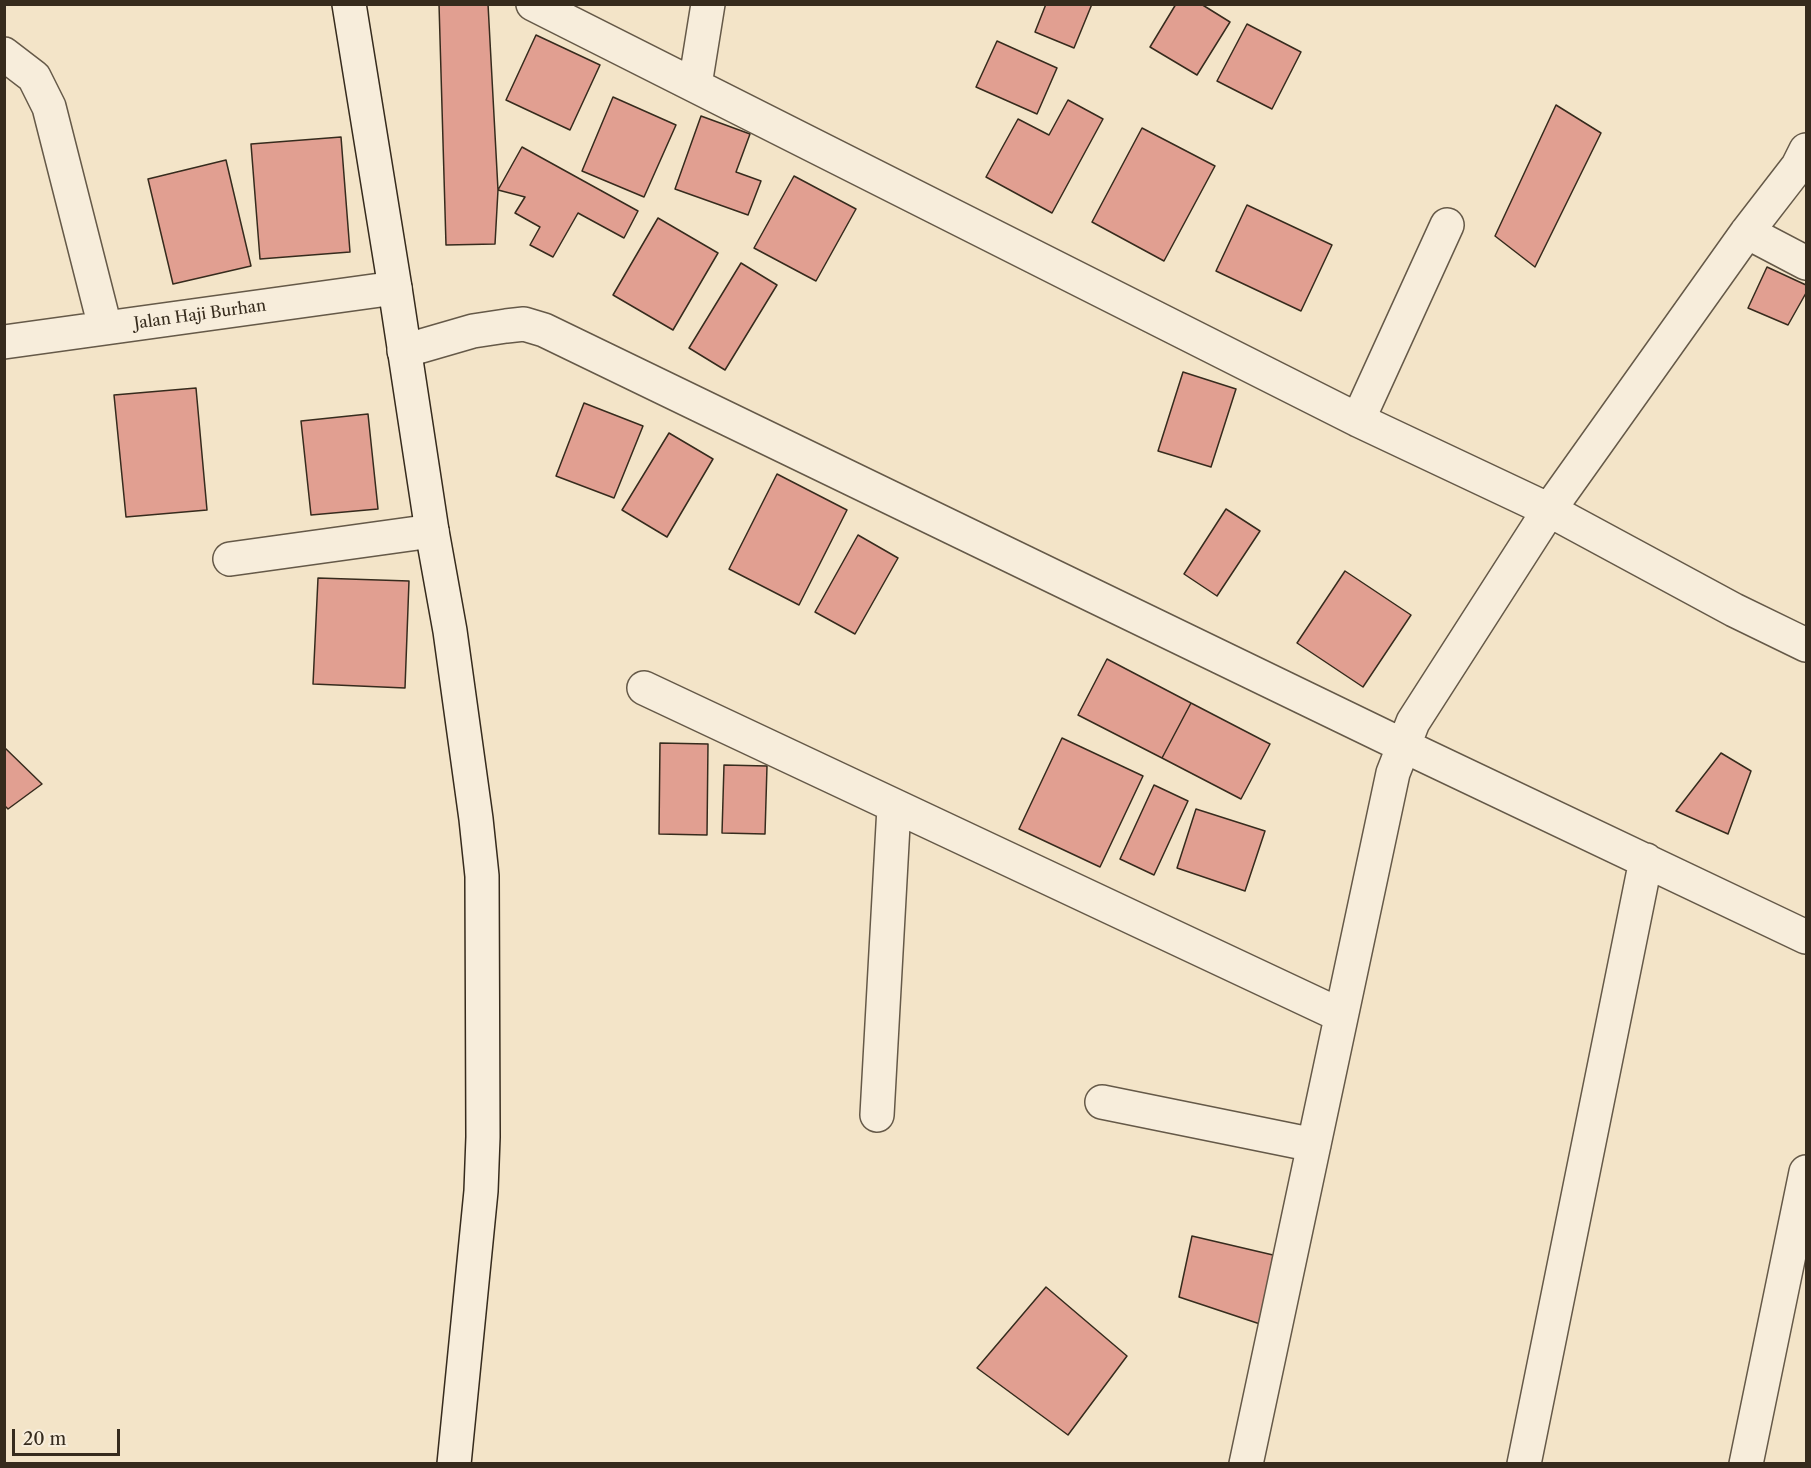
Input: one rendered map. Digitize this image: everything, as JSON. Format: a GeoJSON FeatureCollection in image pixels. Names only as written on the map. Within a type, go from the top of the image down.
{"type":"FeatureCollection","features":[{"type":"Feature","properties":{"kind":"street"},"geometry":{"type":"LineString","coordinates":[[348,4],[450,631],[477,819],[482,876],[481,1191],[454,1464]]}},
{"type":"Feature","properties":{"kind":"street"},"geometry":{"type":"LineString","coordinates":[[532,4],[1358,420],[1549,510],[1734,610],[1806,645]]}},
{"type":"Feature","properties":{"kind":"street"},"geometry":{"type":"LineString","coordinates":[[695,85],[708,4]]}},
{"type":"Feature","properties":{"kind":"street"},"geometry":{"type":"LineString","coordinates":[[4,54],[34,77],[49,107],[105,327]]}},
{"type":"Feature","properties":{"kind":"street"},"geometry":{"type":"LineString","coordinates":[[1246,1464],[1340,1015],[1393,773],[1402,745],[1413,723],[1549,510],[1747,232],[1798,166],[1806,150]]}},
{"type":"Feature","properties":{"kind":"street"},"geometry":{"type":"LineString","coordinates":[[1358,420],[1447,225]]}},
{"type":"Feature","properties":{"kind":"street"},"geometry":{"type":"LineString","coordinates":[[1747,232],[1806,263]]}},
{"type":"Feature","properties":{"kind":"street","name":"Jalan Haji Burhan"},"geometry":{"type":"LineString","coordinates":[[4,342],[395,288]]}},
{"type":"Feature","properties":{"kind":"street"},"geometry":{"type":"LineString","coordinates":[[404,351],[473,331],[524,324],[544,330],[1402,745],[1806,937]]}},
{"type":"Feature","properties":{"kind":"street"},"geometry":{"type":"LineString","coordinates":[[230,559],[432,531]]}},
{"type":"Feature","properties":{"kind":"street"},"geometry":{"type":"LineString","coordinates":[[644,688],[1340,1015]]}},
{"type":"Feature","properties":{"kind":"street"},"geometry":{"type":"LineString","coordinates":[[877,1115],[894,807]]}},
{"type":"Feature","properties":{"kind":"street"},"geometry":{"type":"LineString","coordinates":[[1524,1464],[1646,860]]}},
{"type":"Feature","properties":{"kind":"street"},"geometry":{"type":"LineString","coordinates":[[1102,1102],[1314,1145]]}},
{"type":"Feature","properties":{"kind":"street"},"geometry":{"type":"LineString","coordinates":[[1746,1464],[1806,1172]]}},
{"type":"Feature","properties":{"kind":"building"},"geometry":{"type":"Polygon","coordinates":[[[439,4],[488,4],[498,190],[495,244],[446,245],[439,4]]]}},
{"type":"Feature","properties":{"kind":"building"},"geometry":{"type":"Polygon","coordinates":[[[1046,4],[1092,4],[1074,48],[1035,32],[1046,4]]]}},
{"type":"Feature","properties":{"kind":"building"},"geometry":{"type":"Polygon","coordinates":[[[1176,4],[1201,4],[1230,22],[1197,75],[1150,47],[1176,4]]]}},
{"type":"Feature","properties":{"kind":"building"},"geometry":{"type":"Polygon","coordinates":[[[1247,24],[1301,52],[1272,109],[1217,81],[1247,24]]]}},
{"type":"Feature","properties":{"kind":"building"},"geometry":{"type":"Polygon","coordinates":[[[536,35],[600,65],[570,130],[506,100],[536,35]]]}},
{"type":"Feature","properties":{"kind":"building"},"geometry":{"type":"Polygon","coordinates":[[[997,41],[1057,68],[1037,114],[976,87],[997,41]]]}},
{"type":"Feature","properties":{"kind":"building"},"geometry":{"type":"Polygon","coordinates":[[[613,97],[676,125],[644,197],[582,171],[613,97]]]}},
{"type":"Feature","properties":{"kind":"building"},"geometry":{"type":"Polygon","coordinates":[[[1068,100],[1103,119],[1052,213],[986,177],[1018,119],[1049,135],[1068,100]]]}},
{"type":"Feature","properties":{"kind":"building"},"geometry":{"type":"Polygon","coordinates":[[[1556,105],[1601,133],[1535,267],[1495,236],[1556,105]]]}},
{"type":"Feature","properties":{"kind":"building"},"geometry":{"type":"Polygon","coordinates":[[[701,116],[750,134],[736,172],[761,181],[748,215],[675,189],[701,116]]]}},
{"type":"Feature","properties":{"kind":"building"},"geometry":{"type":"Polygon","coordinates":[[[1142,128],[1215,166],[1164,261],[1092,222],[1142,128]]]}},
{"type":"Feature","properties":{"kind":"building"},"geometry":{"type":"Polygon","coordinates":[[[341,137],[350,252],[260,259],[251,144],[341,137]]]}},
{"type":"Feature","properties":{"kind":"building"},"geometry":{"type":"Polygon","coordinates":[[[522,147],[638,211],[624,238],[578,213],[553,257],[530,245],[540,227],[515,213],[525,197],[498,190],[522,147]]]}},
{"type":"Feature","properties":{"kind":"building"},"geometry":{"type":"Polygon","coordinates":[[[226,160],[251,266],[173,284],[148,179],[226,160]]]}},
{"type":"Feature","properties":{"kind":"building"},"geometry":{"type":"Polygon","coordinates":[[[794,176],[856,209],[816,281],[754,248],[794,176]]]}},
{"type":"Feature","properties":{"kind":"building"},"geometry":{"type":"Polygon","coordinates":[[[1247,205],[1332,245],[1301,311],[1216,271],[1247,205]]]}},
{"type":"Feature","properties":{"kind":"building"},"geometry":{"type":"Polygon","coordinates":[[[658,218],[718,253],[673,330],[613,295],[658,218]]]}},
{"type":"Feature","properties":{"kind":"building"},"geometry":{"type":"Polygon","coordinates":[[[741,263],[777,285],[725,370],[689,348],[741,263]]]}},
{"type":"Feature","properties":{"kind":"building"},"geometry":{"type":"Polygon","coordinates":[[[1767,267],[1806,285],[1806,293],[1788,325],[1748,308],[1767,267]]]}},
{"type":"Feature","properties":{"kind":"building"},"geometry":{"type":"Polygon","coordinates":[[[1183,372],[1236,389],[1211,467],[1158,451],[1183,372]]]}},
{"type":"Feature","properties":{"kind":"building"},"geometry":{"type":"Polygon","coordinates":[[[196,388],[207,510],[126,517],[114,395],[196,388]]]}},
{"type":"Feature","properties":{"kind":"building"},"geometry":{"type":"Polygon","coordinates":[[[584,403],[643,426],[614,498],[556,476],[584,403]]]}},
{"type":"Feature","properties":{"kind":"building"},"geometry":{"type":"Polygon","coordinates":[[[368,414],[378,509],[311,515],[301,421],[368,414]]]}},
{"type":"Feature","properties":{"kind":"building"},"geometry":{"type":"Polygon","coordinates":[[[669,433],[713,459],[667,537],[622,510],[669,433]]]}},
{"type":"Feature","properties":{"kind":"building"},"geometry":{"type":"Polygon","coordinates":[[[777,474],[847,510],[799,605],[729,569],[777,474]]]}},
{"type":"Feature","properties":{"kind":"building"},"geometry":{"type":"Polygon","coordinates":[[[1226,509],[1260,531],[1217,596],[1184,574],[1226,509]]]}},
{"type":"Feature","properties":{"kind":"building"},"geometry":{"type":"Polygon","coordinates":[[[858,535],[898,558],[855,634],[815,612],[858,535]]]}},
{"type":"Feature","properties":{"kind":"building"},"geometry":{"type":"Polygon","coordinates":[[[1345,571],[1411,615],[1363,687],[1297,643],[1345,571]]]}},
{"type":"Feature","properties":{"kind":"building"},"geometry":{"type":"Polygon","coordinates":[[[318,578],[409,581],[405,688],[313,684],[318,578]]]}},
{"type":"Feature","properties":{"kind":"building"},"geometry":{"type":"Polygon","coordinates":[[[1107,659],[1191,703],[1162,758],[1078,715],[1107,659]]]}},
{"type":"Feature","properties":{"kind":"building"},"geometry":{"type":"Polygon","coordinates":[[[1191,703],[1270,744],[1241,799],[1162,758],[1191,703]]]}},
{"type":"Feature","properties":{"kind":"building"},"geometry":{"type":"Polygon","coordinates":[[[1062,738],[1143,776],[1100,867],[1019,829],[1062,738]]]}},
{"type":"Feature","properties":{"kind":"building"},"geometry":{"type":"Polygon","coordinates":[[[660,743],[708,744],[707,835],[659,834],[660,743]]]}},
{"type":"Feature","properties":{"kind":"building"},"geometry":{"type":"Polygon","coordinates":[[[4,747],[42,784],[8,809],[4,805],[4,747]]]}},
{"type":"Feature","properties":{"kind":"building"},"geometry":{"type":"Polygon","coordinates":[[[1721,753],[1751,771],[1728,834],[1676,811],[1721,753]]]}},
{"type":"Feature","properties":{"kind":"building"},"geometry":{"type":"Polygon","coordinates":[[[724,765],[767,766],[765,834],[722,833],[724,765]]]}},
{"type":"Feature","properties":{"kind":"building"},"geometry":{"type":"Polygon","coordinates":[[[1154,785],[1188,801],[1154,875],[1120,859],[1154,785]]]}},
{"type":"Feature","properties":{"kind":"building"},"geometry":{"type":"Polygon","coordinates":[[[1196,809],[1265,831],[1245,891],[1177,868],[1196,809]]]}},
{"type":"Feature","properties":{"kind":"building"},"geometry":{"type":"Polygon","coordinates":[[[1192,1236],[1273,1255],[1263,1325],[1179,1297],[1192,1236]]]}},
{"type":"Feature","properties":{"kind":"building"},"geometry":{"type":"Polygon","coordinates":[[[1046,1287],[1127,1356],[1068,1435],[977,1368],[1046,1287]]]}}]}
